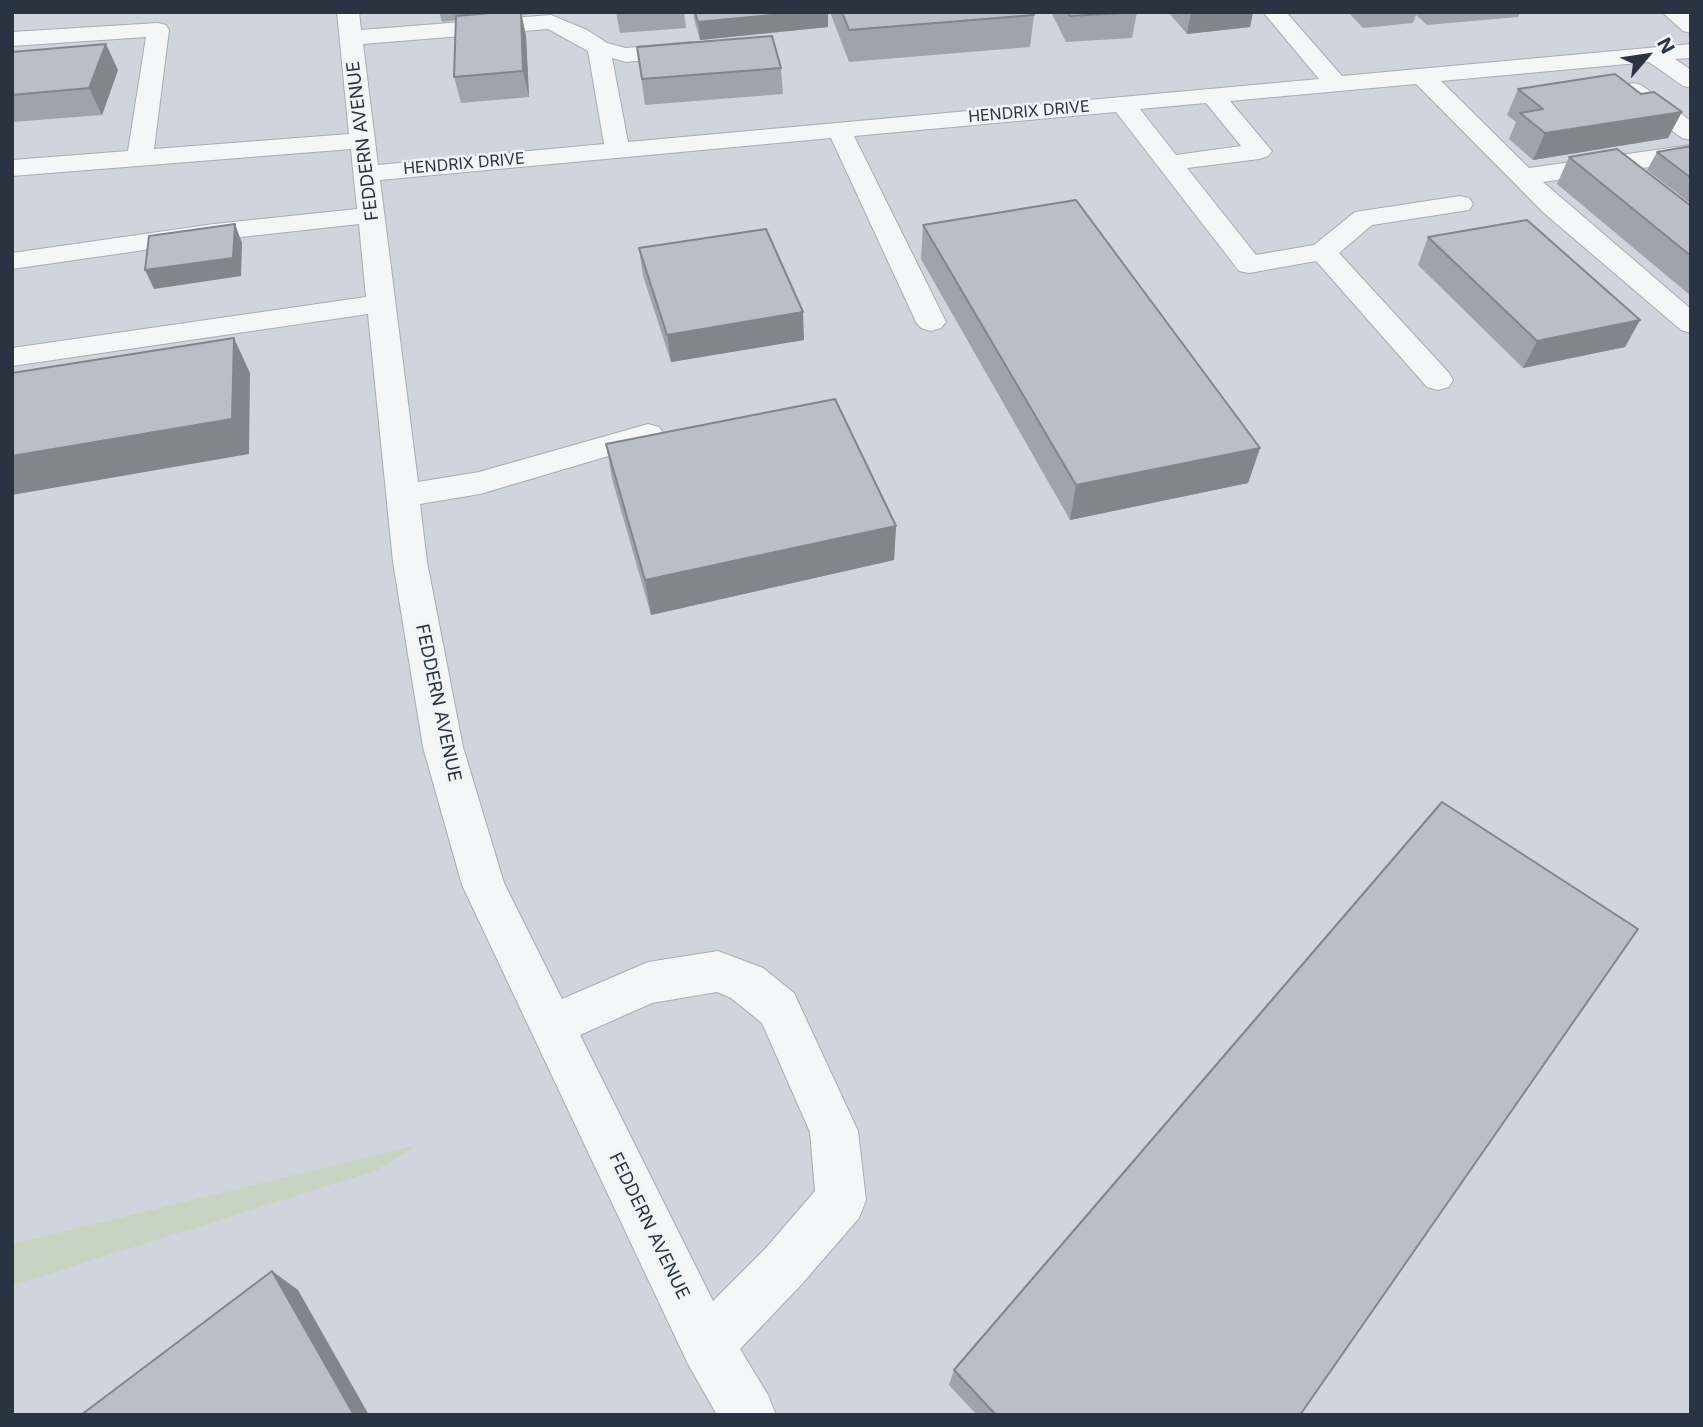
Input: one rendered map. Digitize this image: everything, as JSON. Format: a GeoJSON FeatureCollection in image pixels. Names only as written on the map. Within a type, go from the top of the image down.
{"type":"FeatureCollection","features":[{"type":"Feature","properties":{"kind":"street"},"geometry":{"type":"LineString","coordinates":[[1274,12],[1336,84]]}},
{"type":"Feature","properties":{"kind":"street"},"geometry":{"type":"LineString","coordinates":[[1673,12],[1691,26]]}},
{"type":"Feature","properties":{"kind":"street"},"geometry":{"type":"LineString","coordinates":[[350,25],[551,22],[599,48],[626,55],[710,48]]}},
{"type":"Feature","properties":{"kind":"street","name":"FEDDERN AVENUE"},"geometry":{"type":"LineString","coordinates":[[350,25],[410,562],[443,747],[483,885],[707,1345],[748,1415]]}},
{"type":"Feature","properties":{"kind":"street"},"geometry":{"type":"LineString","coordinates":[[12,39],[158,30],[140,156]]}},
{"type":"Feature","properties":{"kind":"street"},"geometry":{"type":"LineString","coordinates":[[599,48],[617,150]]}},
{"type":"Feature","properties":{"kind":"street","name":"HENDRIX DRIVE"},"geometry":{"type":"LineString","coordinates":[[12,167],[140,156],[365,157],[617,150],[1691,51]]}},
{"type":"Feature","properties":{"kind":"street"},"geometry":{"type":"LineString","coordinates":[[1654,54],[1691,81]]}},
{"type":"Feature","properties":{"kind":"street"},"geometry":{"type":"LineString","coordinates":[[1593,60],[1691,133]]}},
{"type":"Feature","properties":{"kind":"street"},"geometry":{"type":"LineString","coordinates":[[1422,76],[1553,207],[1691,324]]}},
{"type":"Feature","properties":{"kind":"street"},"geometry":{"type":"LineString","coordinates":[[1169,163],[1259,150],[1212,95]]}},
{"type":"Feature","properties":{"kind":"street"},"geometry":{"type":"LineString","coordinates":[[1123,103],[1249,265],[1323,252],[1364,218],[1460,204]]}},
{"type":"Feature","properties":{"kind":"street"},"geometry":{"type":"LineString","coordinates":[[839,130],[931,322]]}},
{"type":"Feature","properties":{"kind":"street"},"geometry":{"type":"LineString","coordinates":[[1523,177],[1691,153]]}},
{"type":"Feature","properties":{"kind":"street"},"geometry":{"type":"LineString","coordinates":[[12,261],[214,232],[372,215]]}},
{"type":"Feature","properties":{"kind":"street"},"geometry":{"type":"LineString","coordinates":[[1323,252],[1438,380]]}},
{"type":"Feature","properties":{"kind":"street"},"geometry":{"type":"LineString","coordinates":[[12,357],[382,303]]}},
{"type":"Feature","properties":{"kind":"street"},"geometry":{"type":"LineString","coordinates":[[403,496],[480,483],[648,434]]}},
{"type":"Feature","properties":{"kind":"street"},"geometry":{"type":"LineString","coordinates":[[550,1026],[648,984],[718,971],[747,983],[778,1008],[834,1131],[841,1200],[783,1268],[707,1345]]}},
{"type":"Feature","properties":{"kind":"shaded area"},"geometry":{"type":"Polygon","coordinates":[[[12,12],[1691,12],[1691,1415],[12,1415],[12,1286],[376,1171],[416,1145],[12,1244],[12,12]]]}},
{"type":"Feature","properties":{"kind":"green space"},"geometry":{"type":"Polygon","coordinates":[[[419,1144],[376,1171],[12,1286],[12,1244],[419,1144]]]}},
{"type":"Feature","properties":{"kind":"building"},"geometry":{"type":"Polygon","coordinates":[[[521,12],[523,71],[454,77],[456,16],[521,12]]]}},
{"type":"Feature","properties":{"kind":"building"},"geometry":{"type":"Polygon","coordinates":[[[695,12],[804,12],[698,22],[695,12]]]}},
{"type":"Feature","properties":{"kind":"building"},"geometry":{"type":"Polygon","coordinates":[[[842,12],[1032,12],[1034,15],[849,30],[842,12]]]}},
{"type":"Feature","properties":{"kind":"building"},"geometry":{"type":"Polygon","coordinates":[[[1068,12],[1137,12],[1070,16],[1068,12]]]}},
{"type":"Feature","properties":{"kind":"building"},"geometry":{"type":"Polygon","coordinates":[[[772,36],[781,68],[642,79],[637,47],[772,36]]]}},
{"type":"Feature","properties":{"kind":"building"},"geometry":{"type":"Polygon","coordinates":[[[106,44],[89,88],[12,95],[12,52],[106,44]]]}},
{"type":"Feature","properties":{"kind":"building"},"geometry":{"type":"Polygon","coordinates":[[[1615,74],[1641,94],[1654,92],[1682,112],[1545,133],[1520,113],[1543,109],[1518,89],[1615,74]]]}},
{"type":"Feature","properties":{"kind":"building"},"geometry":{"type":"Polygon","coordinates":[[[1691,146],[1691,178],[1657,152],[1691,146]]]}},
{"type":"Feature","properties":{"kind":"building"},"geometry":{"type":"Polygon","coordinates":[[[1617,149],[1691,206],[1691,256],[1569,157],[1617,149]]]}},
{"type":"Feature","properties":{"kind":"building"},"geometry":{"type":"Polygon","coordinates":[[[1076,200],[1260,448],[1076,485],[923,225],[1076,200]]]}},
{"type":"Feature","properties":{"kind":"building"},"geometry":{"type":"Polygon","coordinates":[[[1527,220],[1640,320],[1537,341],[1428,237],[1527,220]]]}},
{"type":"Feature","properties":{"kind":"building"},"geometry":{"type":"Polygon","coordinates":[[[235,224],[233,258],[145,270],[149,236],[235,224]]]}},
{"type":"Feature","properties":{"kind":"building"},"geometry":{"type":"Polygon","coordinates":[[[766,229],[803,312],[667,335],[639,248],[766,229]]]}},
{"type":"Feature","properties":{"kind":"building"},"geometry":{"type":"Polygon","coordinates":[[[234,338],[232,419],[12,456],[12,373],[234,338]]]}},
{"type":"Feature","properties":{"kind":"building"},"geometry":{"type":"Polygon","coordinates":[[[835,399],[896,526],[645,580],[606,444],[835,399]]]}},
{"type":"Feature","properties":{"kind":"building"},"geometry":{"type":"Polygon","coordinates":[[[1442,802],[1638,929],[1300,1415],[996,1415],[954,1370],[1442,802]]]}},
{"type":"Feature","properties":{"kind":"building"},"geometry":{"type":"Polygon","coordinates":[[[272,1271],[354,1415],[81,1415],[272,1271]]]}}]}
